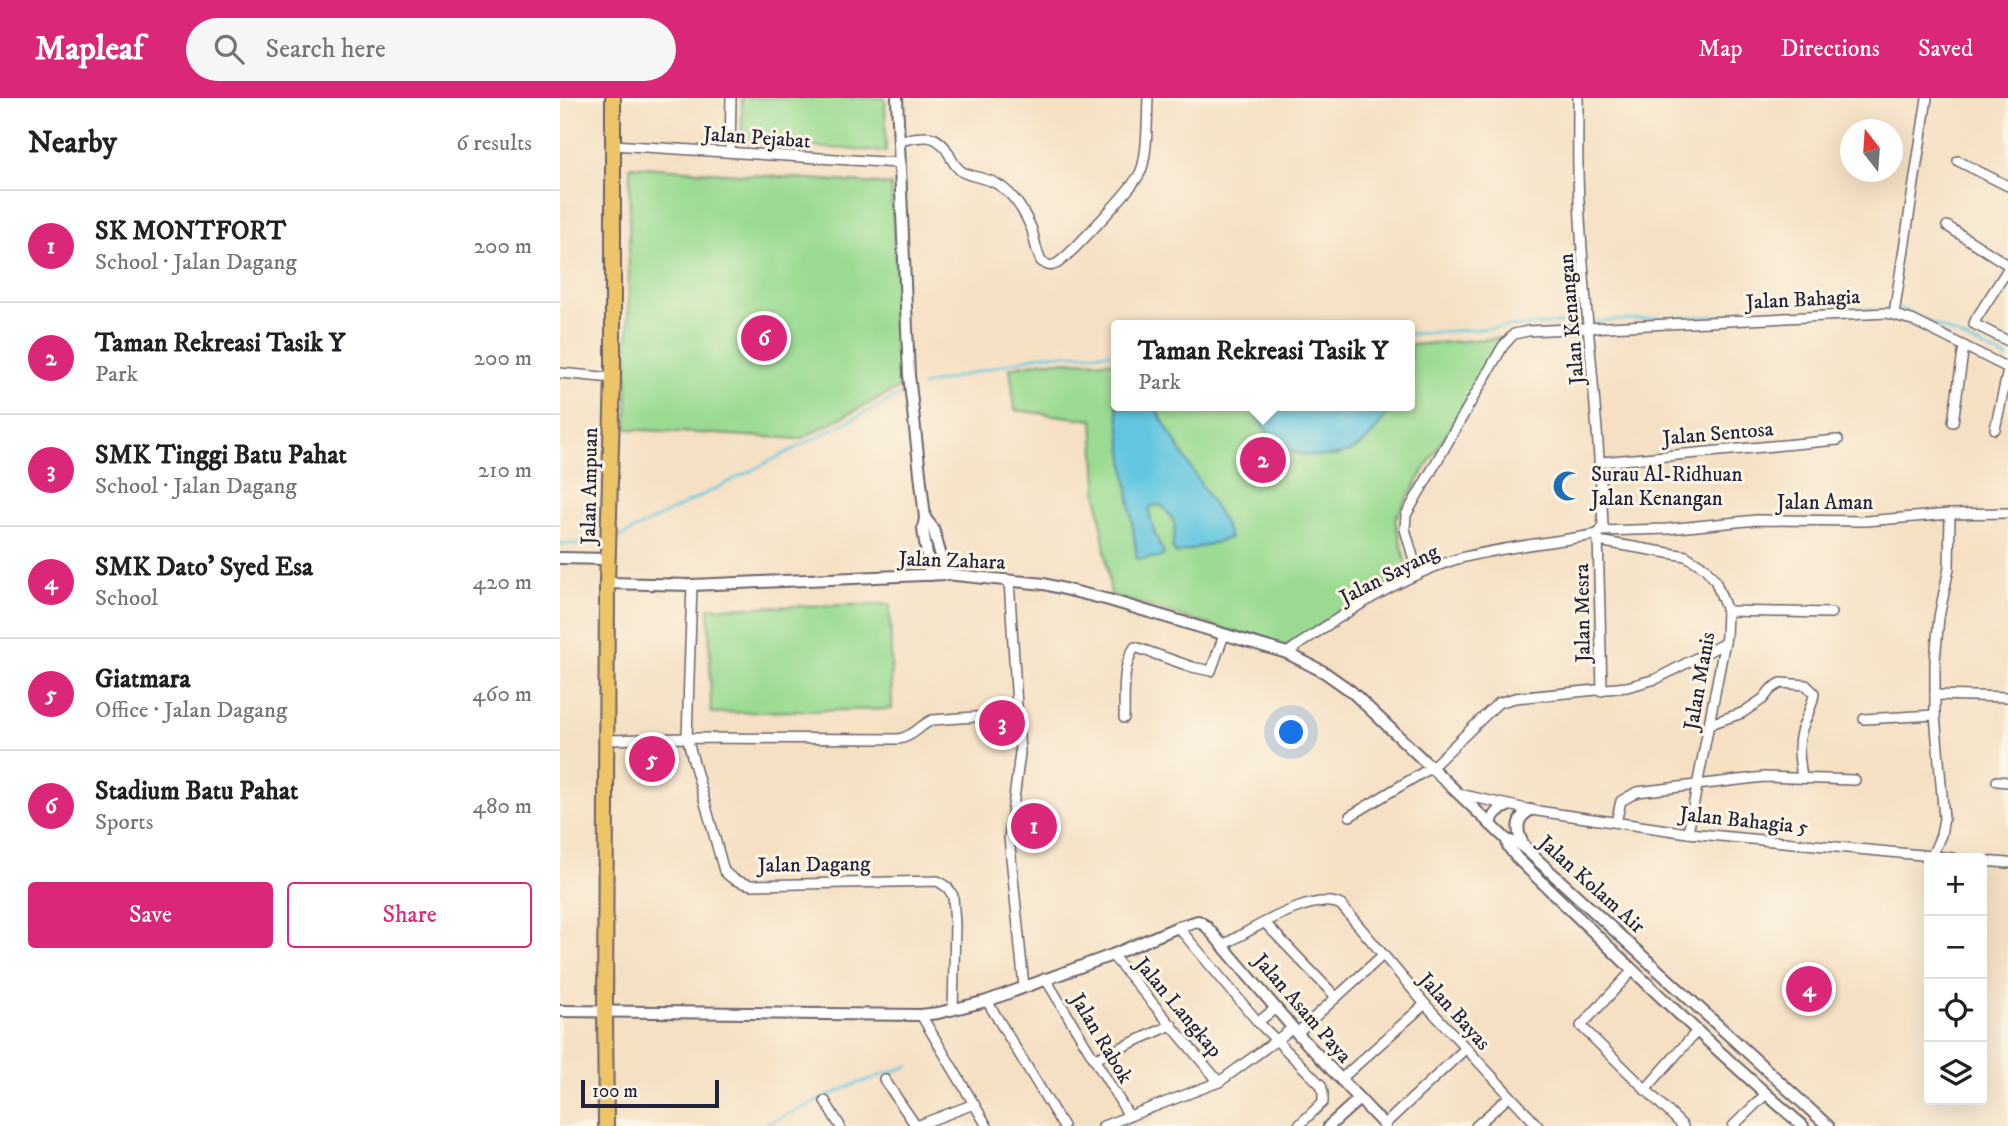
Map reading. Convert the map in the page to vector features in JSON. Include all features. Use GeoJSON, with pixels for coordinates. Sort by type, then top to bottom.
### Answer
{"type":"FeatureCollection","features":[{"type":"Feature","properties":{"kind":"main road","name":"Jalan Ampuan"},"geometry":{"type":"LineString","coordinates":[[607,1126],[606,740],[613,378],[613,98]]}},
{"type":"Feature","properties":{"kind":"street"},"geometry":{"type":"LineString","coordinates":[[730,152],[731,98]]}},
{"type":"Feature","properties":{"kind":"street"},"geometry":{"type":"LineString","coordinates":[[897,98],[909,375],[930,575]]}},
{"type":"Feature","properties":{"kind":"street"},"geometry":{"type":"LineString","coordinates":[[898,141],[925,136],[938,139],[955,166],[965,173],[998,184],[1022,211],[1041,261],[1048,266],[1055,265],[1132,186],[1140,174],[1144,160],[1148,98]]}},
{"type":"Feature","properties":{"kind":"street","name":"Jalan Kenangan"},"geometry":{"type":"LineString","coordinates":[[1578,98],[1579,202],[1601,462],[1603,527],[1599,535]]}},
{"type":"Feature","properties":{"kind":"street"},"geometry":{"type":"LineString","coordinates":[[1894,308],[1927,98]]}},
{"type":"Feature","properties":{"kind":"street","name":"Jalan Pejabat"},"geometry":{"type":"LineString","coordinates":[[613,145],[899,163]]}},
{"type":"Feature","properties":{"kind":"street"},"geometry":{"type":"LineString","coordinates":[[1958,161],[2008,186]]}},
{"type":"Feature","properties":{"kind":"street"},"geometry":{"type":"LineString","coordinates":[[1947,226],[2008,267],[1974,324],[2008,341]]}},
{"type":"Feature","properties":{"kind":"street","name":"Jalan Bahagia"},"geometry":{"type":"LineString","coordinates":[[1418,574],[1405,529],[1406,515],[1505,342],[1514,334],[1588,322],[1839,314],[1894,308],[2008,369]]}},
{"type":"Feature","properties":{"kind":"street"},"geometry":{"type":"LineString","coordinates":[[1953,422],[1964,346]]}},
{"type":"Feature","properties":{"kind":"street"},"geometry":{"type":"LineString","coordinates":[[1995,429],[2008,369]]}},
{"type":"Feature","properties":{"kind":"street"},"geometry":{"type":"LineString","coordinates":[[560,373],[613,378]]}},
{"type":"Feature","properties":{"kind":"street","name":"Jalan Sentosa"},"geometry":{"type":"LineString","coordinates":[[1601,462],[1838,440]]}},
{"type":"Feature","properties":{"kind":"street","name":"Jalan Aman"},"geometry":{"type":"LineString","coordinates":[[1599,535],[1757,520],[1866,521],[1950,514],[2008,513]]}},
{"type":"Feature","properties":{"kind":"street"},"geometry":{"type":"LineString","coordinates":[[1933,853],[1941,835],[1944,818],[1935,715],[1935,660],[1939,617],[1949,568],[1950,514]]}},
{"type":"Feature","properties":{"kind":"street"},"geometry":{"type":"LineString","coordinates":[[925,518],[933,528],[946,574]]}},
{"type":"Feature","properties":{"kind":"street","name":"Jalan Sayang"},"geometry":{"type":"LineString","coordinates":[[1287,653],[1377,595],[1418,574],[1458,559],[1508,547],[1599,535]]}},
{"type":"Feature","properties":{"kind":"street","name":"Jalan Manis"},"geometry":{"type":"LineString","coordinates":[[1599,535],[1686,556],[1705,568],[1715,579],[1727,611],[1725,643],[1688,833]]}},
{"type":"Feature","properties":{"kind":"street","name":"Jalan Mesra"},"geometry":{"type":"LineString","coordinates":[[1599,535],[1602,691]]}},
{"type":"Feature","properties":{"kind":"street"},"geometry":{"type":"LineString","coordinates":[[560,558],[608,559]]}},
{"type":"Feature","properties":{"kind":"street","name":"Jalan Zahara"},"geometry":{"type":"LineString","coordinates":[[607,583],[692,585],[946,574],[1044,584],[1109,600],[1287,653],[1324,673],[1351,691],[1507,840]]}},
{"type":"Feature","properties":{"kind":"street"},"geometry":{"type":"LineString","coordinates":[[1009,580],[1020,752],[1009,837],[1024,987]]}},
{"type":"Feature","properties":{"kind":"street","name":"Jalan Dagang"},"geometry":{"type":"LineString","coordinates":[[692,585],[687,738],[721,865],[730,877],[751,884],[938,881],[948,888],[953,896],[953,1010]]}},
{"type":"Feature","properties":{"kind":"street"},"geometry":{"type":"LineString","coordinates":[[1727,611],[1831,613]]}},
{"type":"Feature","properties":{"kind":"street"},"geometry":{"type":"LineString","coordinates":[[1124,718],[1125,677],[1129,656],[1135,647],[1211,671],[1224,635]]}},
{"type":"Feature","properties":{"kind":"street","name":"Jalan Mesra"},"geometry":{"type":"LineString","coordinates":[[1350,816],[1432,767],[1498,703],[1515,698],[1627,687],[1656,679],[1725,643]]}},
{"type":"Feature","properties":{"kind":"street"},"geometry":{"type":"LineString","coordinates":[[1710,723],[1742,713],[1781,683],[1806,685],[1814,693],[1814,700],[1801,731],[1799,745],[1802,778]]}},
{"type":"Feature","properties":{"kind":"street"},"geometry":{"type":"LineString","coordinates":[[1935,695],[2008,697]]}},
{"type":"Feature","properties":{"kind":"street"},"geometry":{"type":"LineString","coordinates":[[606,740],[899,739],[909,737],[923,724],[932,720],[1017,714]]}},
{"type":"Feature","properties":{"kind":"street"},"geometry":{"type":"LineString","coordinates":[[1864,719],[1935,715]]}},
{"type":"Feature","properties":{"kind":"street"},"geometry":{"type":"LineString","coordinates":[[1616,822],[1620,801],[1637,792],[1765,777],[1854,780]]}},
{"type":"Feature","properties":{"kind":"street"},"geometry":{"type":"LineString","coordinates":[[1997,781],[2008,782]]}},
{"type":"Feature","properties":{"kind":"street","name":"Jalan Bahagia 5"},"geometry":{"type":"LineString","coordinates":[[1459,794],[1531,810],[1688,833],[1924,855]]}},
{"type":"Feature","properties":{"kind":"street"},"geometry":{"type":"LineString","coordinates":[[1491,825],[1496,811],[1508,806]]}},
{"type":"Feature","properties":{"kind":"street"},"geometry":{"type":"LineString","coordinates":[[1531,810],[1519,821],[1518,830],[1520,839],[1531,854]]}},
{"type":"Feature","properties":{"kind":"street","name":"Jalan Kolam Air"},"geometry":{"type":"LineString","coordinates":[[1803,1126],[1698,1031],[1517,858],[1507,840],[1519,844],[1531,854],[1828,1126]]}},
{"type":"Feature","properties":{"kind":"street"},"geometry":{"type":"LineString","coordinates":[[1987,861],[2008,863]]}},
{"type":"Feature","properties":{"kind":"street","name":"Jalan Bayas"},"geometry":{"type":"LineString","coordinates":[[1265,923],[1287,912],[1324,902],[1334,901],[1341,905],[1465,1049],[1538,1126]]}},
{"type":"Feature","properties":{"kind":"street","name":"Jalan Asam Paya"},"geometry":{"type":"LineString","coordinates":[[1178,927],[1202,922],[1276,1009],[1384,1125]]}},
{"type":"Feature","properties":{"kind":"street"},"geometry":{"type":"LineString","coordinates":[[1223,945],[1265,923],[1336,997]]}},
{"type":"Feature","properties":{"kind":"street"},"geometry":{"type":"LineString","coordinates":[[560,1011],[921,1015],[987,1001],[1178,927],[1258,1022],[1321,1085],[1323,1102],[1298,1126]]}},
{"type":"Feature","properties":{"kind":"street","name":"Jalan Langkap"},"geometry":{"type":"LineString","coordinates":[[1112,954],[1220,1082]]}},
{"type":"Feature","properties":{"kind":"street"},"geometry":{"type":"LineString","coordinates":[[1102,1126],[1220,1082],[1276,1040],[1295,1030],[1383,955]]}},
{"type":"Feature","properties":{"kind":"street"},"geometry":{"type":"LineString","coordinates":[[1633,970],[1581,1026],[1683,1126]]}},
{"type":"Feature","properties":{"kind":"street","name":"Jalan Rabok"},"geometry":{"type":"LineString","coordinates":[[1045,978],[1129,1116]]}},
{"type":"Feature","properties":{"kind":"street"},"geometry":{"type":"LineString","coordinates":[[987,1001],[1063,1126]]}},
{"type":"Feature","properties":{"kind":"street"},"geometry":{"type":"LineString","coordinates":[[1340,1079],[1425,1004]]}},
{"type":"Feature","properties":{"kind":"street"},"geometry":{"type":"LineString","coordinates":[[1258,1022],[1276,1009]]}},
{"type":"Feature","properties":{"kind":"street"},"geometry":{"type":"LineString","coordinates":[[921,1015],[987,1126]]}},
{"type":"Feature","properties":{"kind":"street"},"geometry":{"type":"LineString","coordinates":[[1094,1059],[1172,1025]]}},
{"type":"Feature","properties":{"kind":"street"},"geometry":{"type":"LineString","coordinates":[[1645,1090],[1698,1031]]}},
{"type":"Feature","properties":{"kind":"street"},"geometry":{"type":"LineString","coordinates":[[1384,1125],[1465,1049]]}},
{"type":"Feature","properties":{"kind":"street"},"geometry":{"type":"LineString","coordinates":[[884,1079],[916,1126],[974,1104]]}},
{"type":"Feature","properties":{"kind":"street"},"geometry":{"type":"LineString","coordinates":[[1733,1126],[1766,1094]]}},
{"type":"Feature","properties":{"kind":"street"},"geometry":{"type":"LineString","coordinates":[[1476,1126],[1510,1096]]}},
{"type":"Feature","properties":{"kind":"street"},"geometry":{"type":"LineString","coordinates":[[1329,1126],[1359,1099]]}},
{"type":"Feature","properties":{"kind":"street"},"geometry":{"type":"LineString","coordinates":[[825,1101],[840,1126]]}},
{"type":"Feature","properties":{"kind":"green space"},"geometry":{"type":"Polygon","coordinates":[[[742,98],[885,98],[886,152],[742,142],[742,98]]]}},
{"type":"Feature","properties":{"kind":"green space"},"geometry":{"type":"Polygon","coordinates":[[[630,166],[891,185],[903,386],[800,439],[627,429],[630,166]]]}},
{"type":"Feature","properties":{"kind":"green space"},"geometry":{"type":"Polygon","coordinates":[[[1504,338],[1395,519],[1408,572],[1284,647],[1111,595],[1098,500],[1093,420],[1015,410],[1010,368],[1044,361],[1111,362],[1111,411],[1415,411],[1415,345],[1504,338]]]}},
{"type":"Feature","properties":{"kind":"green space"},"geometry":{"type":"Polygon","coordinates":[[[890,604],[892,709],[711,713],[709,608],[890,604]]]}},
{"type":"Feature","properties":{"kind":"water"},"geometry":{"type":"Polygon","coordinates":[[[1118,411],[1157,411],[1223,521],[1230,538],[1176,554],[1172,547],[1175,529],[1173,520],[1161,505],[1152,506],[1149,509],[1151,521],[1164,553],[1162,557],[1137,559],[1118,411]]]}},
{"type":"Feature","properties":{"kind":"water"},"geometry":{"type":"Polygon","coordinates":[[[1253,411],[1388,411],[1364,443],[1356,449],[1334,456],[1289,451],[1277,443],[1253,411]]]}},
{"type":"Feature","properties":{"kind":"waterway"},"geometry":{"type":"LineString","coordinates":[[1886,309],[1899,308],[2008,359]]}},
{"type":"Feature","properties":{"kind":"waterway"},"geometry":{"type":"LineString","coordinates":[[1415,334],[1576,322],[1873,309]]}},
{"type":"Feature","properties":{"kind":"waterway"},"geometry":{"type":"LineString","coordinates":[[922,386],[1041,355],[1111,353]]}},
{"type":"Feature","properties":{"kind":"waterway"},"geometry":{"type":"LineString","coordinates":[[616,539],[906,392]]}},
{"type":"Feature","properties":{"kind":"waterway"},"geometry":{"type":"LineString","coordinates":[[560,544],[595,544]]}},
{"type":"Feature","properties":{"kind":"waterway"},"geometry":{"type":"LineString","coordinates":[[762,1126],[855,1084],[909,1066]]}},
{"type":"Feature","properties":{"kind":"place","name":"Stadium Batu Pahat"},"geometry":{"type":"Point","coordinates":[764,338]}},
{"type":"Feature","properties":{"kind":"place","name":"Taman Rekreasi Tasik Y"},"geometry":{"type":"Point","coordinates":[1263,460]}},
{"type":"Feature","properties":{"kind":"place","name":"Surau Al-Ridhuan Jalan Kenangan"},"geometry":{"type":"Point","coordinates":[1568,486]}},
{"type":"Feature","properties":{"kind":"place","name":"SMK Tinggi Batu Pahat"},"geometry":{"type":"Point","coordinates":[1002,723]}},
{"type":"Feature","properties":{"kind":"place","name":"Giatmara"},"geometry":{"type":"Point","coordinates":[652,759]}},
{"type":"Feature","properties":{"kind":"place","name":"SK MONTFORT"},"geometry":{"type":"Point","coordinates":[1034,826]}},
{"type":"Feature","properties":{"kind":"place","name":"SMK Dato' Syed Esa"},"geometry":{"type":"Point","coordinates":[1809,989]}}]}
